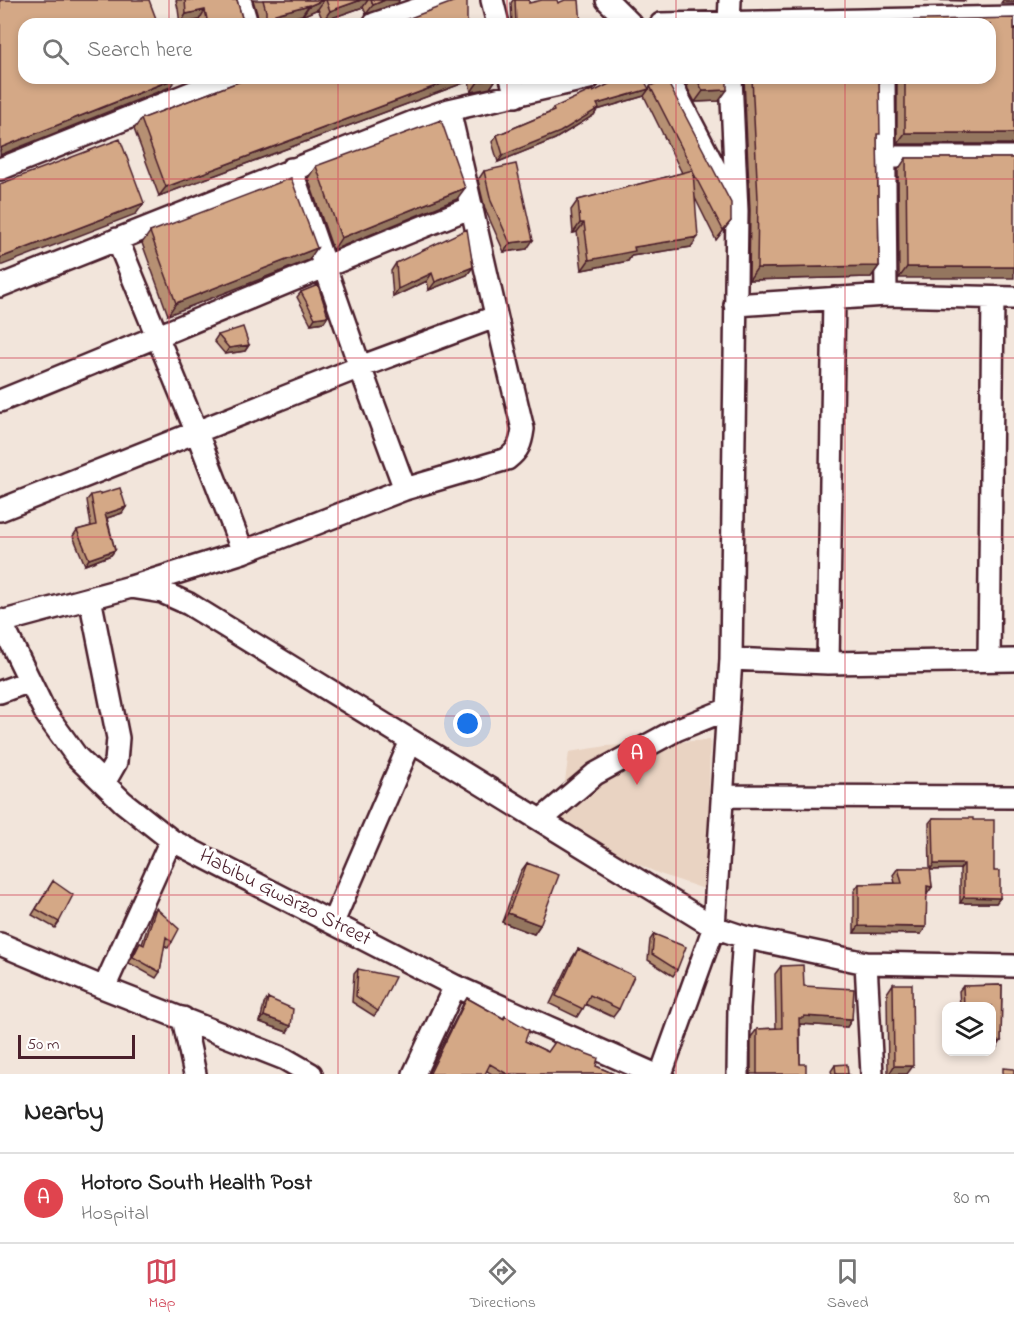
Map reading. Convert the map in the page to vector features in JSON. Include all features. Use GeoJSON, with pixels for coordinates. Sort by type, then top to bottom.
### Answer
{"type":"FeatureCollection","features":[{"type":"Feature","properties":{"kind":"street"},"geometry":{"type":"LineString","coordinates":[[240,0],[245,18]]}},
{"type":"Feature","properties":{"kind":"street"},"geometry":{"type":"LineString","coordinates":[[392,18],[445,0]]}},
{"type":"Feature","properties":{"kind":"street"},"geometry":{"type":"LineString","coordinates":[[492,0],[496,18]]}},
{"type":"Feature","properties":{"kind":"street"},"geometry":{"type":"LineString","coordinates":[[608,0],[625,18]]}},
{"type":"Feature","properties":{"kind":"street"},"geometry":{"type":"LineString","coordinates":[[729,18],[730,0]]}},
{"type":"Feature","properties":{"kind":"street"},"geometry":{"type":"LineString","coordinates":[[913,18],[986,9],[1014,17]]}},
{"type":"Feature","properties":{"kind":"street"},"geometry":{"type":"LineString","coordinates":[[0,169],[213,84]]}},
{"type":"Feature","properties":{"kind":"street"},"geometry":{"type":"LineString","coordinates":[[0,286],[413,122],[514,87],[539,84]]}},
{"type":"Feature","properties":{"kind":"street"},"geometry":{"type":"LineString","coordinates":[[671,84],[736,211]]}},
{"type":"Feature","properties":{"kind":"street"},"geometry":{"type":"LineString","coordinates":[[661,1074],[714,927],[731,659],[736,211],[731,84]]}},
{"type":"Feature","properties":{"kind":"street"},"geometry":{"type":"LineString","coordinates":[[884,84],[886,295]]}},
{"type":"Feature","properties":{"kind":"street"},"geometry":{"type":"LineString","coordinates":[[0,621],[131,587],[243,552],[405,489],[507,459],[521,443],[523,429],[495,317],[449,110]]}},
{"type":"Feature","properties":{"kind":"street"},"geometry":{"type":"LineString","coordinates":[[884,157],[1014,158]]}},
{"type":"Feature","properties":{"kind":"street"},"geometry":{"type":"LineString","coordinates":[[291,169],[405,489]]}},
{"type":"Feature","properties":{"kind":"street"},"geometry":{"type":"LineString","coordinates":[[0,401],[158,337],[325,265],[472,207]]}},
{"type":"Feature","properties":{"kind":"street"},"geometry":{"type":"LineString","coordinates":[[117,239],[243,552]]}},
{"type":"Feature","properties":{"kind":"street"},"geometry":{"type":"LineString","coordinates":[[735,305],[886,295],[1004,298],[989,660]]}},
{"type":"Feature","properties":{"kind":"street"},"geometry":{"type":"LineString","coordinates":[[828,663],[834,298]]}},
{"type":"Feature","properties":{"kind":"street"},"geometry":{"type":"LineString","coordinates":[[0,510],[360,367],[495,317]]}},
{"type":"Feature","properties":{"kind":"street"},"geometry":{"type":"LineString","coordinates":[[131,587],[162,592],[189,604],[714,927],[744,937],[866,963],[1014,966]]}},
{"type":"Feature","properties":{"kind":"street"},"geometry":{"type":"LineString","coordinates":[[90,598],[118,738],[116,762],[104,783]]}},
{"type":"Feature","properties":{"kind":"street","name":"Habibu Gwarzo Street"},"geometry":{"type":"LineString","coordinates":[[0,621],[46,714],[77,757],[123,802],[171,840],[454,986],[654,1074]]}},
{"type":"Feature","properties":{"kind":"street"},"geometry":{"type":"LineString","coordinates":[[731,659],[828,663],[1014,660]]}},
{"type":"Feature","properties":{"kind":"street"},"geometry":{"type":"LineString","coordinates":[[0,692],[30,681]]}},
{"type":"Feature","properties":{"kind":"street"},"geometry":{"type":"LineString","coordinates":[[541,820],[595,774],[676,730],[728,709]]}},
{"type":"Feature","properties":{"kind":"street"},"geometry":{"type":"LineString","coordinates":[[333,922],[411,741]]}},
{"type":"Feature","properties":{"kind":"street"},"geometry":{"type":"LineString","coordinates":[[722,796],[1014,797]]}},
{"type":"Feature","properties":{"kind":"street"},"geometry":{"type":"LineString","coordinates":[[104,988],[171,840]]}},
{"type":"Feature","properties":{"kind":"street"},"geometry":{"type":"LineString","coordinates":[[738,1074],[739,1008],[744,937]]}},
{"type":"Feature","properties":{"kind":"street"},"geometry":{"type":"LineString","coordinates":[[0,944],[104,988],[285,1059],[311,1074]]}},
{"type":"Feature","properties":{"kind":"street"},"geometry":{"type":"LineString","coordinates":[[866,963],[872,1074]]}},
{"type":"Feature","properties":{"kind":"street"},"geometry":{"type":"LineString","coordinates":[[414,1074],[454,986]]}},
{"type":"Feature","properties":{"kind":"street"},"geometry":{"type":"LineString","coordinates":[[183,1018],[195,1074]]}},
{"type":"Feature","properties":{"kind":"shaded area"},"geometry":{"type":"Polygon","coordinates":[[[710,740],[707,890],[660,874],[626,859],[560,818],[569,752],[607,746],[710,740]]]}},
{"type":"Feature","properties":{"kind":"building"},"geometry":{"type":"Polygon","coordinates":[[[0,0],[149,0],[156,18],[18,18],[18,84],[161,84],[2,147],[0,150],[0,0]]]}},
{"type":"Feature","properties":{"kind":"building"},"geometry":{"type":"Polygon","coordinates":[[[185,0],[237,0],[242,18],[207,18],[205,10],[186,14],[185,0]]]}},
{"type":"Feature","properties":{"kind":"building"},"geometry":{"type":"Polygon","coordinates":[[[263,0],[323,0],[309,6],[275,14],[276,18],[265,18],[263,0]]]}},
{"type":"Feature","properties":{"kind":"building"},"geometry":{"type":"Polygon","coordinates":[[[326,0],[361,0],[330,11],[326,0]]]}},
{"type":"Feature","properties":{"kind":"building"},"geometry":{"type":"Polygon","coordinates":[[[371,0],[385,0],[373,5],[371,0]]]}},
{"type":"Feature","properties":{"kind":"building"},"geometry":{"type":"Polygon","coordinates":[[[458,0],[467,0],[467,18],[410,18],[458,0]]]}},
{"type":"Feature","properties":{"kind":"building"},"geometry":{"type":"Polygon","coordinates":[[[515,0],[529,0],[529,3],[557,0],[558,3],[565,0],[579,0],[580,18],[516,18],[515,0]]]}},
{"type":"Feature","properties":{"kind":"building"},"geometry":{"type":"Polygon","coordinates":[[[996,18],[1014,18],[1014,133],[905,133],[905,84],[996,84],[996,18]]]}},
{"type":"Feature","properties":{"kind":"building"},"geometry":{"type":"Polygon","coordinates":[[[233,84],[441,84],[166,187],[141,119],[233,84]]]}},
{"type":"Feature","properties":{"kind":"building"},"geometry":{"type":"Polygon","coordinates":[[[609,84],[646,84],[649,89],[597,104],[599,108],[560,132],[503,155],[497,135],[554,111],[553,108],[592,90],[593,92],[609,84]]]}},
{"type":"Feature","properties":{"kind":"building"},"geometry":{"type":"Polygon","coordinates":[[[669,84],[731,203],[731,221],[723,230],[693,172],[698,237],[634,247],[635,251],[589,260],[584,223],[580,223],[578,200],[693,170],[650,86],[669,84]]]}},
{"type":"Feature","properties":{"kind":"building"},"geometry":{"type":"Polygon","coordinates":[[[699,84],[727,84],[727,90],[703,91],[699,84]]]}},
{"type":"Feature","properties":{"kind":"building"},"geometry":{"type":"Polygon","coordinates":[[[752,84],[879,84],[880,134],[877,134],[879,266],[757,268],[758,199],[752,84]]]}},
{"type":"Feature","properties":{"kind":"building"},"geometry":{"type":"Polygon","coordinates":[[[441,120],[465,188],[341,238],[316,166],[441,120]]]}},
{"type":"Feature","properties":{"kind":"building"},"geometry":{"type":"Polygon","coordinates":[[[120,139],[144,203],[0,258],[0,184],[120,139]]]}},
{"type":"Feature","properties":{"kind":"building"},"geometry":{"type":"Polygon","coordinates":[[[906,158],[1014,158],[1014,267],[907,267],[906,158]]]}},
{"type":"Feature","properties":{"kind":"building"},"geometry":{"type":"Polygon","coordinates":[[[516,164],[533,240],[510,243],[491,201],[484,171],[516,164]]]}},
{"type":"Feature","properties":{"kind":"building"},"geometry":{"type":"Polygon","coordinates":[[[291,178],[317,248],[176,303],[150,232],[291,178]]]}},
{"type":"Feature","properties":{"kind":"building"},"geometry":{"type":"Polygon","coordinates":[[[467,229],[473,267],[435,282],[432,273],[398,289],[396,263],[467,229]]]}},
{"type":"Feature","properties":{"kind":"building"},"geometry":{"type":"Polygon","coordinates":[[[318,285],[328,316],[315,318],[301,292],[318,285]]]}},
{"type":"Feature","properties":{"kind":"building"},"geometry":{"type":"Polygon","coordinates":[[[243,327],[249,345],[229,348],[218,335],[243,327]]]}},
{"type":"Feature","properties":{"kind":"building"},"geometry":{"type":"Polygon","coordinates":[[[120,488],[126,507],[105,514],[115,550],[89,559],[77,530],[96,525],[91,495],[120,488]]]}},
{"type":"Feature","properties":{"kind":"building"},"geometry":{"type":"Polygon","coordinates":[[[933,818],[994,820],[994,871],[1000,871],[1000,898],[964,897],[964,864],[934,864],[933,818]]]}},
{"type":"Feature","properties":{"kind":"building"},"geometry":{"type":"Polygon","coordinates":[[[527,863],[559,875],[540,925],[508,913],[527,863]]]}},
{"type":"Feature","properties":{"kind":"building"},"geometry":{"type":"Polygon","coordinates":[[[898,868],[930,868],[932,887],[927,886],[926,927],[859,926],[859,884],[902,883],[898,868]]]}},
{"type":"Feature","properties":{"kind":"building"},"geometry":{"type":"Polygon","coordinates":[[[53,881],[73,895],[59,922],[36,909],[53,881]]]}},
{"type":"Feature","properties":{"kind":"building"},"geometry":{"type":"Polygon","coordinates":[[[156,908],[179,929],[172,942],[166,937],[160,972],[133,957],[140,943],[144,945],[156,908]]]}},
{"type":"Feature","properties":{"kind":"building"},"geometry":{"type":"Polygon","coordinates":[[[654,934],[686,947],[677,970],[652,954],[654,934]]]}},
{"type":"Feature","properties":{"kind":"building"},"geometry":{"type":"Polygon","coordinates":[[[578,949],[634,976],[619,1009],[590,995],[583,1009],[556,996],[578,949]]]}},
{"type":"Feature","properties":{"kind":"building"},"geometry":{"type":"Polygon","coordinates":[[[803,965],[804,986],[854,989],[852,1019],[804,1016],[804,1018],[799,1018],[800,1064],[806,1064],[806,1074],[757,1074],[757,1029],[782,1028],[781,966],[803,965]]]}},
{"type":"Feature","properties":{"kind":"building"},"geometry":{"type":"Polygon","coordinates":[[[358,969],[395,977],[378,1011],[356,996],[358,969]]]}},
{"type":"Feature","properties":{"kind":"building"},"geometry":{"type":"Polygon","coordinates":[[[893,984],[912,984],[913,1066],[894,1066],[893,984]]]}},
{"type":"Feature","properties":{"kind":"building"},"geometry":{"type":"Polygon","coordinates":[[[1002,985],[1001,1041],[996,1042],[996,1002],[964,1002],[963,986],[1002,985]]]}},
{"type":"Feature","properties":{"kind":"building"},"geometry":{"type":"Polygon","coordinates":[[[268,998],[293,1009],[291,1026],[264,1016],[268,998]]]}},
{"type":"Feature","properties":{"kind":"building"},"geometry":{"type":"Polygon","coordinates":[[[467,998],[529,1030],[525,1041],[548,1052],[555,1042],[598,1058],[596,1066],[614,1074],[507,1074],[490,1064],[485,1074],[429,1074],[467,998]]]}},
{"type":"Feature","properties":{"kind":"building"},"geometry":{"type":"Polygon","coordinates":[[[847,1064],[848,1074],[836,1074],[835,1065],[847,1064]]]}},
{"type":"Feature","properties":{"kind":"building"},"geometry":{"type":"Polygon","coordinates":[[[1003,1068],[1014,1069],[1014,1074],[1003,1074],[1003,1068]]]}},
{"type":"Feature","properties":{"kind":"place","name":"Hotoro South Health Post"},"geometry":{"type":"Point","coordinates":[637,785]}}]}
